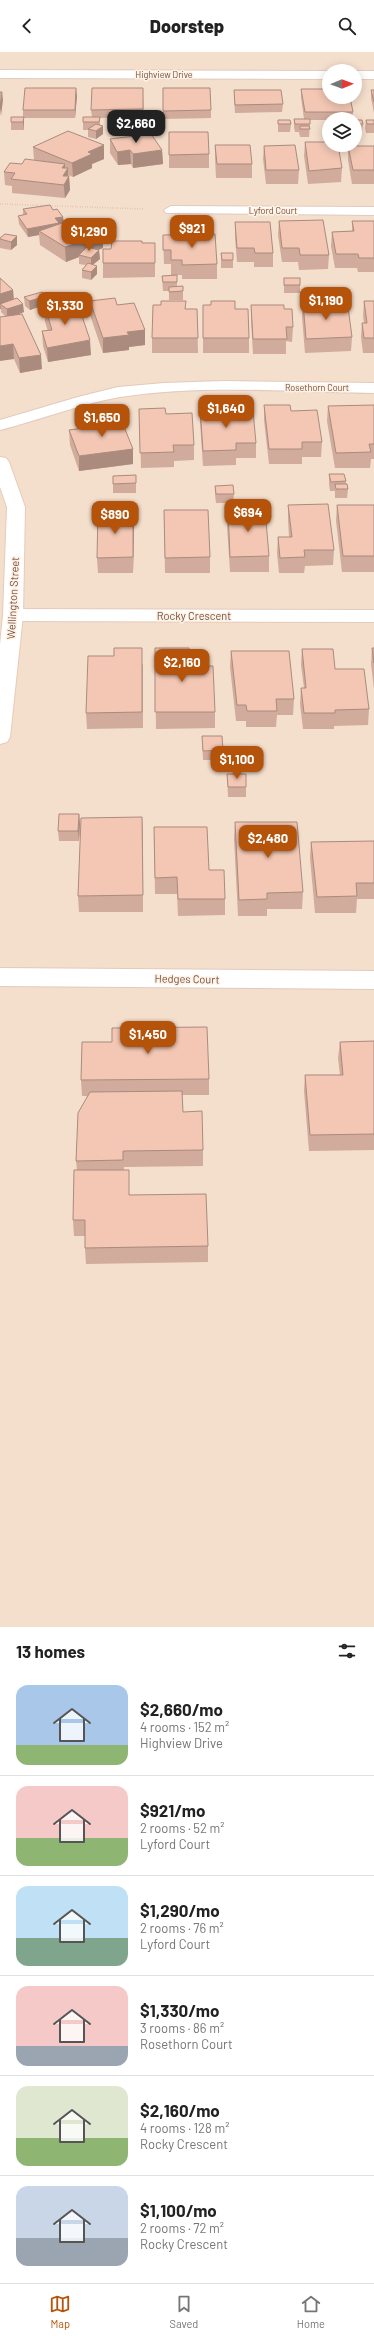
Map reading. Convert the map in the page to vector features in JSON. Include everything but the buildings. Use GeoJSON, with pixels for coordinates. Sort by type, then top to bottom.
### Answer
{"type":"FeatureCollection","features":[{"type":"Feature","properties":{"kind":"street","name":"Highview Drive"},"geometry":{"type":"LineString","coordinates":[[0,74],[322,75]]}},
{"type":"Feature","properties":{"kind":"street"},"geometry":{"type":"LineString","coordinates":[[362,75],[374,75]]}},
{"type":"Feature","properties":{"kind":"street","name":"Lyford Court"},"geometry":{"type":"LineString","coordinates":[[171,210],[374,211]]}},
{"type":"Feature","properties":{"kind":"street","name":"Rosethorn Court"},"geometry":{"type":"LineString","coordinates":[[0,425],[101,397],[134,390],[187,388],[374,388]]}},
{"type":"Feature","properties":{"kind":"street","name":"Wellington Street"},"geometry":{"type":"LineString","coordinates":[[0,462],[16,506],[13,615],[0,737]]}},
{"type":"Feature","properties":{"kind":"street","name":"Rocky Crescent"},"geometry":{"type":"LineString","coordinates":[[13,615],[374,616]]}},
{"type":"Feature","properties":{"kind":"street","name":"Hedges Court"},"geometry":{"type":"LineString","coordinates":[[0,977],[374,980]]}},
{"type":"Feature","properties":{"kind":"path"},"geometry":{"type":"LineString","coordinates":[[0,204],[171,210]]}},
{"type":"Feature","properties":{"kind":"shaded area"},"geometry":{"type":"Polygon","coordinates":[[[0,52],[374,52],[374,1627],[0,1627],[0,52]]]}}]}
